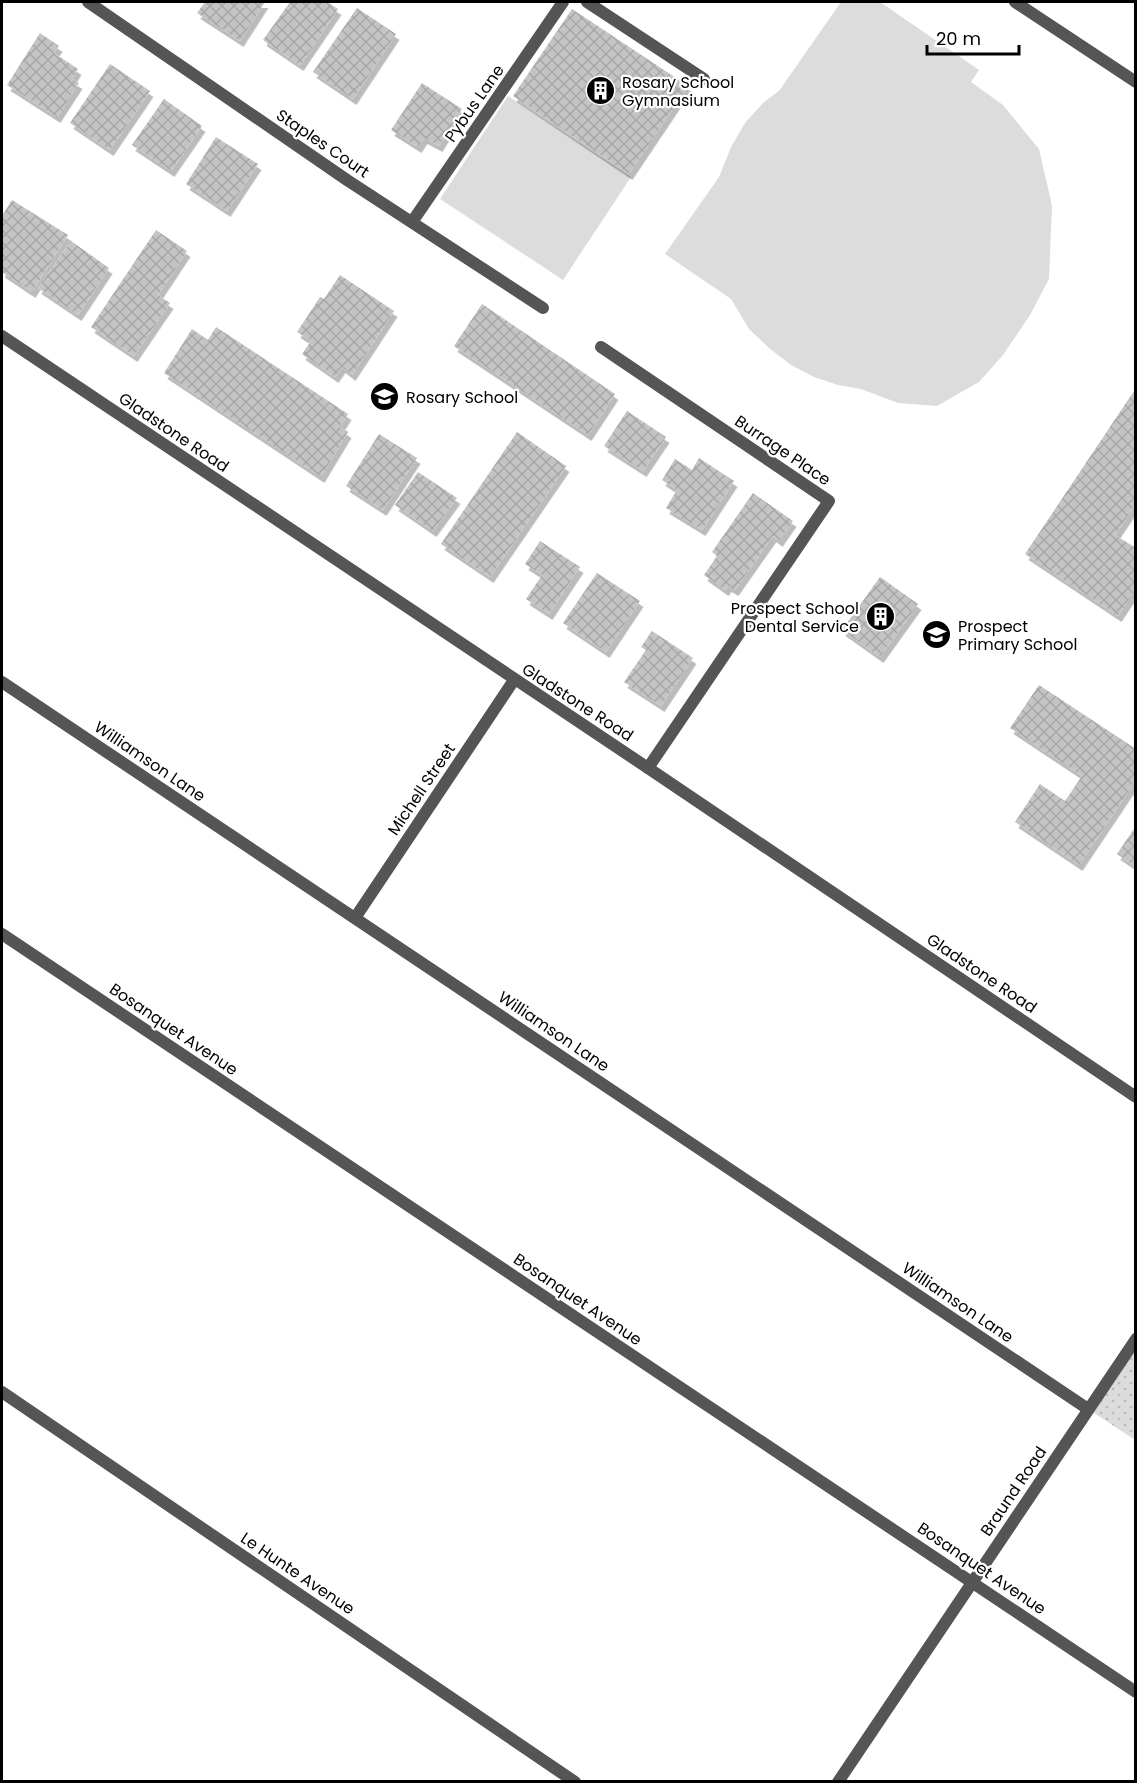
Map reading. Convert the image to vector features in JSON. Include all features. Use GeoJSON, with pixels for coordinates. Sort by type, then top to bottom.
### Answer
{"type":"FeatureCollection","features":[{"type":"Feature","properties":{"kind":"street","name":"Staples Court"},"geometry":{"type":"LineString","coordinates":[[88,2],[543,308]]}},
{"type":"Feature","properties":{"kind":"street","name":"Pybus Lane"},"geometry":{"type":"LineString","coordinates":[[412,222],[563,2]]}},
{"type":"Feature","properties":{"kind":"street"},"geometry":{"type":"LineString","coordinates":[[587,2],[704,79]]}},
{"type":"Feature","properties":{"kind":"street"},"geometry":{"type":"LineString","coordinates":[[1015,2],[1136,82]]}},
{"type":"Feature","properties":{"kind":"street","name":"Gladstone Road"},"geometry":{"type":"LineString","coordinates":[[2,336],[1136,1097]]}},
{"type":"Feature","properties":{"kind":"street","name":"Burrage Place"},"geometry":{"type":"LineString","coordinates":[[601,347],[829,501],[648,768]]}},
{"type":"Feature","properties":{"kind":"street","name":"Michell Street"},"geometry":{"type":"LineString","coordinates":[[355,918],[514,680]]}},
{"type":"Feature","properties":{"kind":"street","name":"Williamson Lane"},"geometry":{"type":"LineString","coordinates":[[2,682],[1088,1409]]}},
{"type":"Feature","properties":{"kind":"street","name":"Bosanquet Avenue"},"geometry":{"type":"LineString","coordinates":[[2,934],[1136,1692]]}},
{"type":"Feature","properties":{"kind":"street","name":"Braund Road"},"geometry":{"type":"LineString","coordinates":[[838,1782],[1136,1339]]}},
{"type":"Feature","properties":{"kind":"street","name":"Le Hunte Avenue"},"geometry":{"type":"LineString","coordinates":[[2,1392],[575,1782]]}},
{"type":"Feature","properties":{"kind":"shaded area"},"geometry":{"type":"Polygon","coordinates":[[[841,2],[880,2],[979,70],[971,82],[1003,105],[1039,149],[1052,206],[1049,279],[1030,315],[1003,355],[979,382],[937,406],[898,403],[861,389],[838,385],[814,377],[791,365],[749,329],[731,299],[665,254],[719,177],[731,147],[745,123],[764,102],[779,91],[841,2]]]}},
{"type":"Feature","properties":{"kind":"shaded area"},"geometry":{"type":"Polygon","coordinates":[[[508,96],[631,177],[563,280],[440,199],[508,96]]]}},
{"type":"Feature","properties":{"kind":"shaded area"},"geometry":{"type":"Polygon","coordinates":[[[1135,1339],[1135,1440],[1088,1409],[1135,1339]]]}},
{"type":"Feature","properties":{"kind":"building"},"geometry":{"type":"Polygon","coordinates":[[[205,2],[265,2],[240,41],[197,13],[205,2]]]}},
{"type":"Feature","properties":{"kind":"building"},"geometry":{"type":"Polygon","coordinates":[[[290,2],[327,2],[338,9],[300,65],[263,40],[290,2]]]}},
{"type":"Feature","properties":{"kind":"building"},"geometry":{"type":"Polygon","coordinates":[[[357,8],[396,34],[353,99],[313,72],[357,8]]]}},
{"type":"Feature","properties":{"kind":"building","name":"Rosary School Gymnasium"},"geometry":{"type":"Polygon","coordinates":[[[572,9],[688,86],[629,174],[513,96],[572,9]]]}},
{"type":"Feature","properties":{"kind":"building"},"geometry":{"type":"Polygon","coordinates":[[[40,33],[59,46],[54,53],[78,69],[72,79],[79,83],[57,117],[7,85],[40,33]]]}},
{"type":"Feature","properties":{"kind":"building"},"geometry":{"type":"Polygon","coordinates":[[[110,64],[150,91],[110,150],[70,123],[110,64]]]}},
{"type":"Feature","properties":{"kind":"building"},"geometry":{"type":"Polygon","coordinates":[[[422,83],[462,109],[439,146],[424,138],[418,147],[391,130],[422,83]]]}},
{"type":"Feature","properties":{"kind":"building"},"geometry":{"type":"Polygon","coordinates":[[[164,99],[202,126],[171,171],[132,145],[164,99]]]}},
{"type":"Feature","properties":{"kind":"building"},"geometry":{"type":"Polygon","coordinates":[[[216,137],[258,164],[227,211],[186,184],[216,137]]]}},
{"type":"Feature","properties":{"kind":"building"},"geometry":{"type":"Polygon","coordinates":[[[12,200],[68,235],[32,292],[2,272],[2,216],[12,200]]]}},
{"type":"Feature","properties":{"kind":"building"},"geometry":{"type":"Polygon","coordinates":[[[156,230],[187,251],[158,295],[170,303],[134,356],[91,327],[156,230]]]}},
{"type":"Feature","properties":{"kind":"building"},"geometry":{"type":"Polygon","coordinates":[[[71,241],[109,268],[78,315],[38,288],[71,241]]]}},
{"type":"Feature","properties":{"kind":"building"},"geometry":{"type":"Polygon","coordinates":[[[340,275],[394,311],[352,375],[342,367],[335,377],[302,354],[311,341],[297,332],[320,297],[324,299],[340,275]]]}},
{"type":"Feature","properties":{"kind":"building"},"geometry":{"type":"Polygon","coordinates":[[[482,304],[615,394],[588,435],[454,346],[482,304]]]}},
{"type":"Feature","properties":{"kind":"building"},"geometry":{"type":"Polygon","coordinates":[[[216,327],[348,414],[340,427],[348,432],[321,477],[164,373],[192,329],[208,340],[216,327]]]}},
{"type":"Feature","properties":{"kind":"building"},"geometry":{"type":"Polygon","coordinates":[[[1136,388],[1136,504],[1115,535],[1136,548],[1136,589],[1118,616],[1025,554],[1136,388]]]}},
{"type":"Feature","properties":{"kind":"building"},"geometry":{"type":"Polygon","coordinates":[[[627,411],[666,437],[643,471],[604,446],[627,411]]]}},
{"type":"Feature","properties":{"kind":"building"},"geometry":{"type":"Polygon","coordinates":[[[517,432],[566,466],[490,577],[441,544],[517,432]]]}},
{"type":"Feature","properties":{"kind":"building"},"geometry":{"type":"Polygon","coordinates":[[[379,434],[417,458],[383,510],[346,486],[379,434]]]}},
{"type":"Feature","properties":{"kind":"building"},"geometry":{"type":"Polygon","coordinates":[[[699,458],[734,481],[702,530],[666,508],[677,490],[662,480],[675,459],[692,470],[699,458]]]}},
{"type":"Feature","properties":{"kind":"building"},"geometry":{"type":"Polygon","coordinates":[[[418,472],[457,498],[433,531],[395,505],[418,472]]]}},
{"type":"Feature","properties":{"kind":"building"},"geometry":{"type":"Polygon","coordinates":[[[753,493],[793,521],[779,541],[773,536],[735,590],[728,586],[725,590],[704,575],[717,556],[712,552],[753,493]]]}},
{"type":"Feature","properties":{"kind":"building"},"geometry":{"type":"Polygon","coordinates":[[[540,541],[580,567],[549,614],[526,599],[542,575],[525,564],[540,541]]]}},
{"type":"Feature","properties":{"kind":"building"},"geometry":{"type":"Polygon","coordinates":[[[597,573],[640,601],[606,652],[563,623],[597,573]]]}},
{"type":"Feature","properties":{"kind":"building","name":"Prospect School Dental Service"},"geometry":{"type":"Polygon","coordinates":[[[880,577],[918,604],[880,657],[842,630],[880,577]]]}},
{"type":"Feature","properties":{"kind":"building"},"geometry":{"type":"Polygon","coordinates":[[[652,631],[693,658],[661,706],[624,682],[646,650],[641,647],[652,631]]]}},
{"type":"Feature","properties":{"kind":"building"},"geometry":{"type":"Polygon","coordinates":[[[1039,685],[1136,749],[1136,780],[1079,865],[1015,822],[1040,784],[1065,801],[1082,776],[1010,728],[1039,685]]]}},
{"type":"Feature","properties":{"kind":"building"},"geometry":{"type":"Polygon","coordinates":[[[1136,826],[1136,867],[1117,854],[1136,826]]]}},
{"type":"Feature","properties":{"kind":"place","name":"Rosary School Gymnasium"},"geometry":{"type":"Point","coordinates":[601,91]}},
{"type":"Feature","properties":{"kind":"place","name":"Rosary School"},"geometry":{"type":"Point","coordinates":[385,397]}},
{"type":"Feature","properties":{"kind":"place","name":"Prospect School Dental Service"},"geometry":{"type":"Point","coordinates":[880,617]}},
{"type":"Feature","properties":{"kind":"place","name":"Prospect Primary School"},"geometry":{"type":"Point","coordinates":[937,635]}}]}
